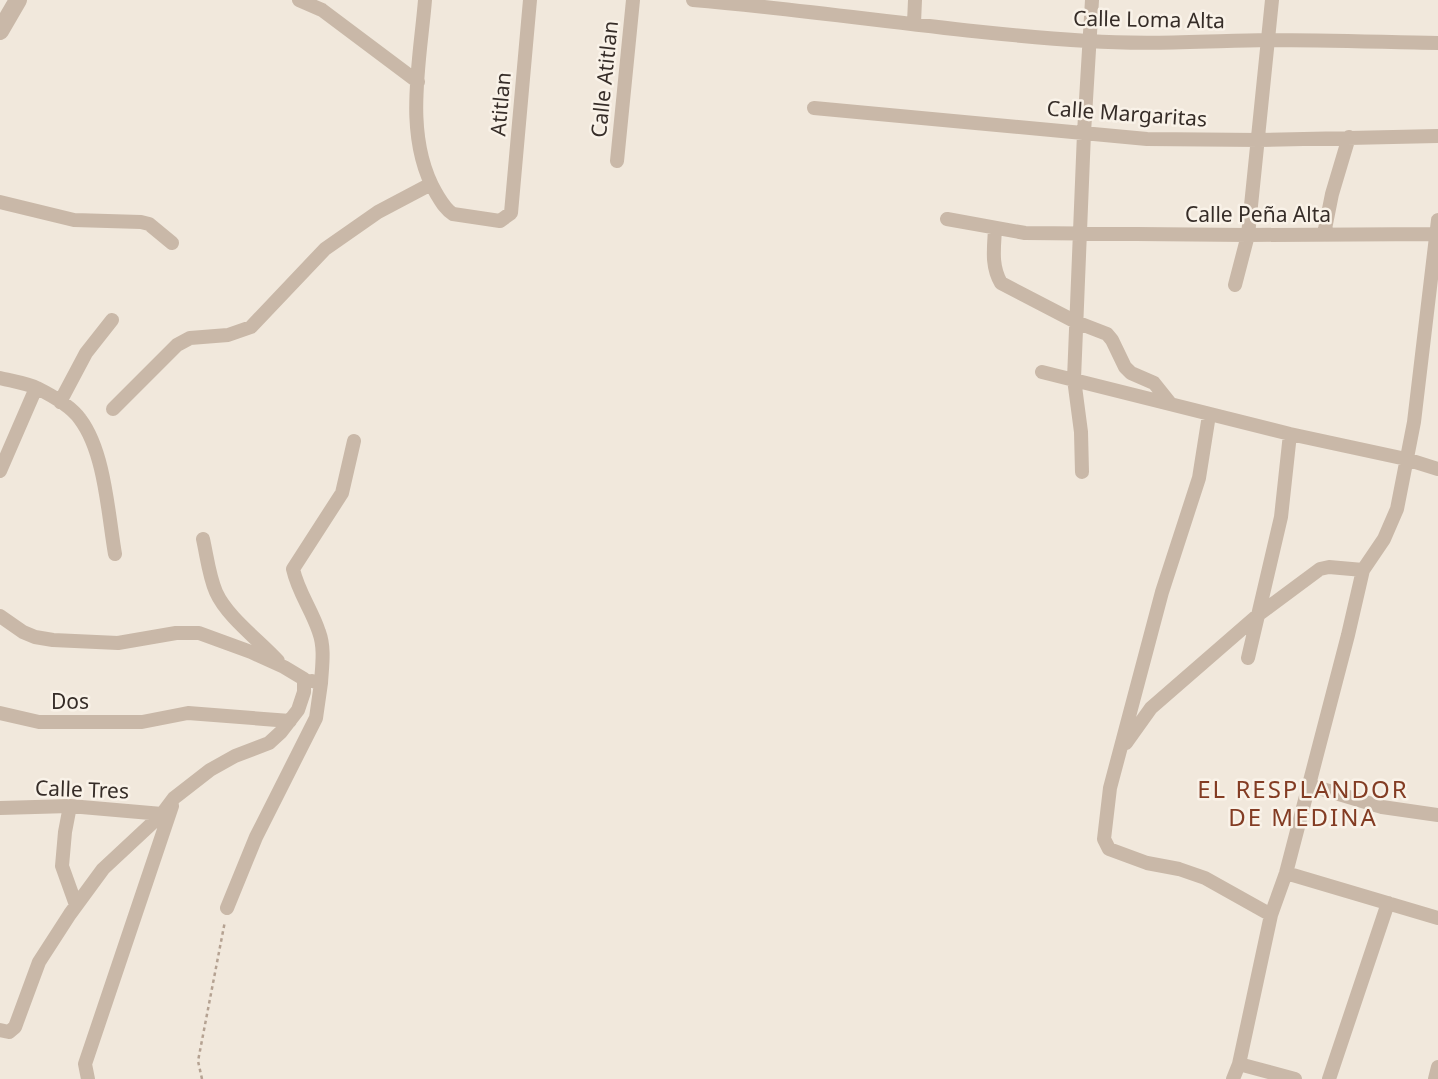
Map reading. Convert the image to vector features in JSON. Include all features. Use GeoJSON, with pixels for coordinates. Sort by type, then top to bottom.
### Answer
{"type":"FeatureCollection","features":[{"type":"Feature","properties":{"kind":"street"},"geometry":{"type":"LineString","coordinates":[[0,31],[18,0]]}},
{"type":"Feature","properties":{"kind":"street"},"geometry":{"type":"LineString","coordinates":[[299,0],[322,5],[418,82]]}},
{"type":"Feature","properties":{"kind":"street"},"geometry":{"type":"LineString","coordinates":[[113,410],[177,345],[190,338],[228,335],[251,327],[325,249],[378,212],[432,184],[418,141],[416,125],[425,0]]}},
{"type":"Feature","properties":{"kind":"street","name":"Atitlan"},"geometry":{"type":"LineString","coordinates":[[432,184],[447,210],[453,214],[500,221],[511,213],[530,0]]}},
{"type":"Feature","properties":{"kind":"street","name":"Calle Atitlan"},"geometry":{"type":"LineString","coordinates":[[617,161],[633,0]]}},
{"type":"Feature","properties":{"kind":"street","name":"Calle Loma Alta"},"geometry":{"type":"LineString","coordinates":[[693,0],[791,8],[1090,41],[1151,44],[1269,40],[1438,43]]}},
{"type":"Feature","properties":{"kind":"street"},"geometry":{"type":"LineString","coordinates":[[914,23],[915,0]]}},
{"type":"Feature","properties":{"kind":"street"},"geometry":{"type":"LineString","coordinates":[[1082,472],[1081,432],[1074,379],[1092,0]]}},
{"type":"Feature","properties":{"kind":"street"},"geometry":{"type":"LineString","coordinates":[[1236,285],[1248,236],[1272,0]]}},
{"type":"Feature","properties":{"kind":"street","name":"Calle Margaritas"},"geometry":{"type":"LineString","coordinates":[[814,108],[1147,139],[1259,140],[1438,136]]}},
{"type":"Feature","properties":{"kind":"street"},"geometry":{"type":"LineString","coordinates":[[1324,234],[1332,194],[1349,137]]}},
{"type":"Feature","properties":{"kind":"street"},"geometry":{"type":"LineString","coordinates":[[0,202],[74,220],[141,222],[149,224],[172,243]]}},
{"type":"Feature","properties":{"kind":"street","name":"Calle Peña Alta"},"geometry":{"type":"LineString","coordinates":[[947,219],[1025,233],[1079,234],[1248,236],[1437,227]]}},
{"type":"Feature","properties":{"kind":"street"},"geometry":{"type":"LineString","coordinates":[[1233,1079],[1239,1064],[1271,915],[1286,873],[1363,570],[1384,538],[1397,509],[1435,280],[1437,227]]}},
{"type":"Feature","properties":{"kind":"street"},"geometry":{"type":"LineString","coordinates":[[995,229],[993,262],[1001,283],[1076,322],[1107,334],[1125,367],[1131,373],[1154,383],[1170,403]]}},
{"type":"Feature","properties":{"kind":"street"},"geometry":{"type":"LineString","coordinates":[[60,402],[86,354],[112,320]]}},
{"type":"Feature","properties":{"kind":"street"},"geometry":{"type":"LineString","coordinates":[[1042,372],[1290,435],[1406,459],[1438,469]]}},
{"type":"Feature","properties":{"kind":"street"},"geometry":{"type":"LineString","coordinates":[[0,378],[36,388],[60,402],[78,416],[88,431],[98,460],[115,554]]}},
{"type":"Feature","properties":{"kind":"street"},"geometry":{"type":"LineString","coordinates":[[0,471],[36,388]]}},
{"type":"Feature","properties":{"kind":"street"},"geometry":{"type":"LineString","coordinates":[[1209,415],[1199,478],[1162,592],[1110,788],[1104,839],[1109,849],[1147,863],[1205,877],[1271,915]]}},
{"type":"Feature","properties":{"kind":"street"},"geometry":{"type":"LineString","coordinates":[[1248,657],[1281,517],[1290,435]]}},
{"type":"Feature","properties":{"kind":"street"},"geometry":{"type":"LineString","coordinates":[[227,908],[256,837],[316,718],[323,651],[320,634],[296,584],[293,569],[342,494],[354,441]]}},
{"type":"Feature","properties":{"kind":"street"},"geometry":{"type":"LineString","coordinates":[[203,539],[210,575],[216,593],[226,609],[284,667]]}},
{"type":"Feature","properties":{"kind":"street"},"geometry":{"type":"LineString","coordinates":[[1121,750],[1151,708],[1258,615],[1320,569],[1329,567],[1363,570]]}},
{"type":"Feature","properties":{"kind":"street"},"geometry":{"type":"LineString","coordinates":[[0,617],[35,637],[53,639],[118,643],[176,633],[199,633],[251,652],[284,667],[304,680],[321,683]]}},
{"type":"Feature","properties":{"kind":"street"},"geometry":{"type":"LineString","coordinates":[[0,1030],[9,1032],[15,1027],[39,962],[103,869],[162,814],[174,798],[218,765],[269,743],[281,732],[298,710],[304,692],[304,680]]}},
{"type":"Feature","properties":{"kind":"street","name":"Dos"},"geometry":{"type":"LineString","coordinates":[[0,713],[39,722],[142,722],[188,713],[290,721]]}},
{"type":"Feature","properties":{"kind":"street"},"geometry":{"type":"LineString","coordinates":[[1309,785],[1382,807],[1438,815]]}},
{"type":"Feature","properties":{"kind":"street"},"geometry":{"type":"LineString","coordinates":[[88,1079],[85,1064],[174,798]]}},
{"type":"Feature","properties":{"kind":"street"},"geometry":{"type":"LineString","coordinates":[[70,806],[62,866],[76,905]]}},
{"type":"Feature","properties":{"kind":"street","name":"Calle Tres"},"geometry":{"type":"LineString","coordinates":[[0,808],[70,806],[162,814]]}},
{"type":"Feature","properties":{"kind":"street"},"geometry":{"type":"LineString","coordinates":[[1286,873],[1438,918]]}},
{"type":"Feature","properties":{"kind":"street"},"geometry":{"type":"LineString","coordinates":[[1329,1079],[1388,904]]}},
{"type":"Feature","properties":{"kind":"street"},"geometry":{"type":"LineString","coordinates":[[1239,1064],[1295,1079]]}},
{"type":"Feature","properties":{"kind":"street"},"geometry":{"type":"LineString","coordinates":[[1435,1079],[1438,1066]]}},
{"type":"Feature","properties":{"kind":"path"},"geometry":{"type":"LineString","coordinates":[[202,1079],[198,1061],[227,908]]}},
{"type":"Feature","properties":{"kind":"district","name":"EL RESPLANDOR DE MEDINA"},"geometry":{"type":"Point","coordinates":[1303,802]}}]}
